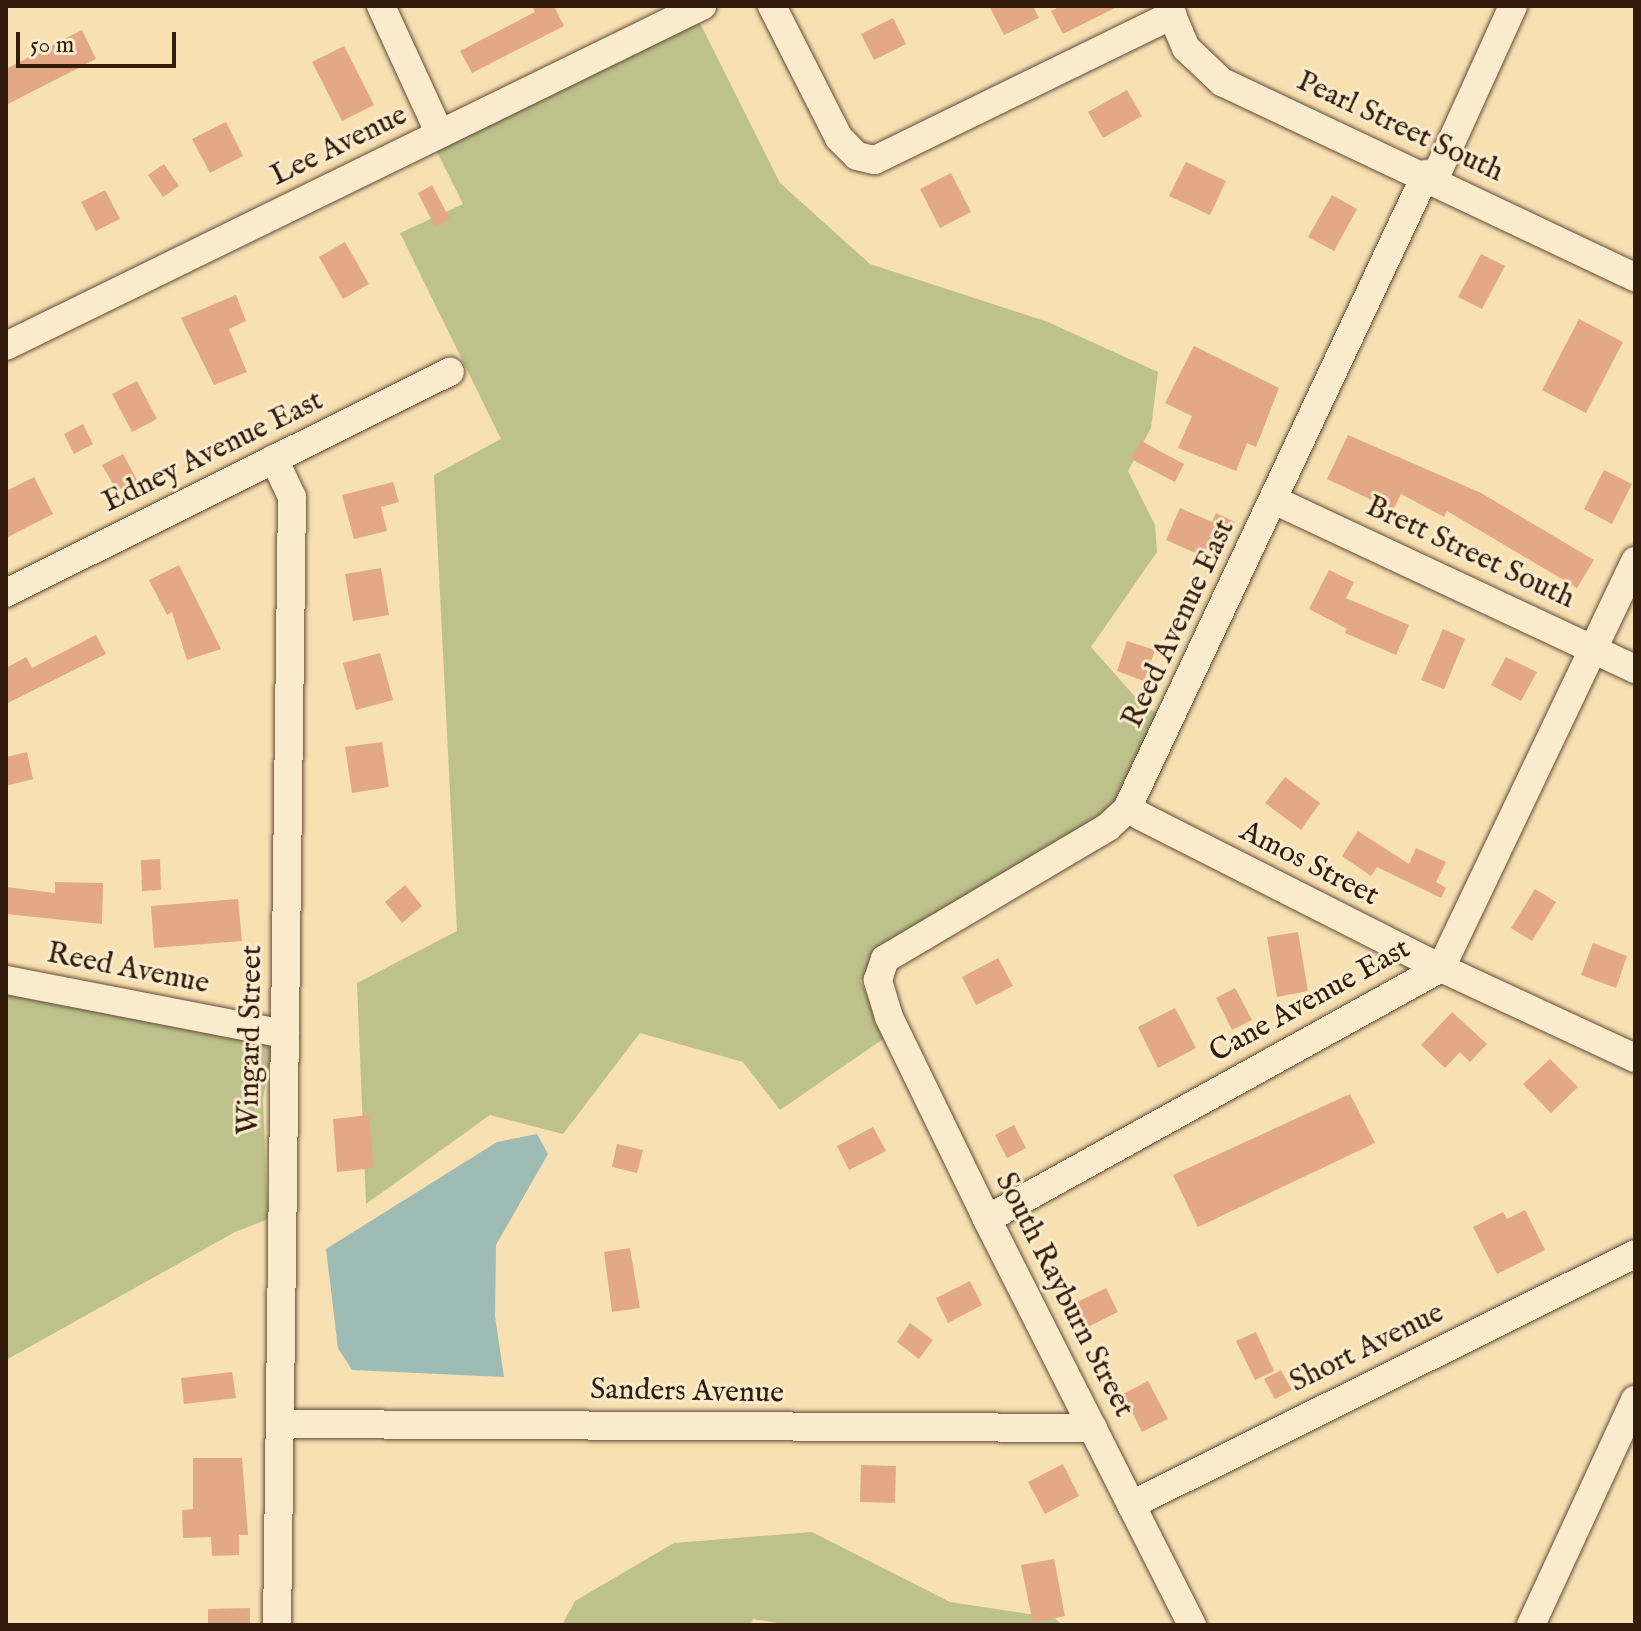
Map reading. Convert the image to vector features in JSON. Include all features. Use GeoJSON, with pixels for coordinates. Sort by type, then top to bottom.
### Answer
{"type":"FeatureCollection","features":[{"type":"Feature","properties":{"kind":"street"},"geometry":{"type":"LineString","coordinates":[[381,6],[440,134]]}},
{"type":"Feature","properties":{"kind":"street","name":"Lee Avenue"},"geometry":{"type":"LineString","coordinates":[[6,346],[702,6]]}},
{"type":"Feature","properties":{"kind":"street"},"geometry":{"type":"LineString","coordinates":[[772,6],[839,138],[853,154],[882,158],[1172,9]]}},
{"type":"Feature","properties":{"kind":"street","name":"Reed Avenue East"},"geometry":{"type":"LineString","coordinates":[[880,993],[878,980],[885,959],[1108,827],[1127,809],[1513,6]]}},
{"type":"Feature","properties":{"kind":"street","name":"Pearl Street South"},"geometry":{"type":"LineString","coordinates":[[1172,9],[1186,48],[1222,82],[1430,176],[1635,277]]}},
{"type":"Feature","properties":{"kind":"street","name":"Edney Avenue East"},"geometry":{"type":"LineString","coordinates":[[6,593],[450,372]]}},
{"type":"Feature","properties":{"kind":"street","name":"Wingard Street"},"geometry":{"type":"LineString","coordinates":[[274,459],[292,497],[277,1625]]}},
{"type":"Feature","properties":{"kind":"street","name":"Brett Street South"},"geometry":{"type":"LineString","coordinates":[[1274,500],[1635,669]]}},
{"type":"Feature","properties":{"kind":"street","name":"Cane Avenue East"},"geometry":{"type":"LineString","coordinates":[[987,1219],[1441,968],[1635,561]]}},
{"type":"Feature","properties":{"kind":"street","name":"Amos Street"},"geometry":{"type":"LineString","coordinates":[[1127,809],[1441,968],[1635,1058]]}},
{"type":"Feature","properties":{"kind":"street","name":"Reed Avenue"},"geometry":{"type":"LineString","coordinates":[[6,980],[285,1034]]}},
{"type":"Feature","properties":{"kind":"street","name":"South Rayburn Street"},"geometry":{"type":"LineString","coordinates":[[880,993],[987,1219],[1192,1625]]}},
{"type":"Feature","properties":{"kind":"street","name":"Short Avenue"},"geometry":{"type":"LineString","coordinates":[[1131,1505],[1635,1254]]}},
{"type":"Feature","properties":{"kind":"street"},"geometry":{"type":"LineString","coordinates":[[1531,1625],[1635,1400]]}},
{"type":"Feature","properties":{"kind":"street","name":"Sanders Avenue"},"geometry":{"type":"LineString","coordinates":[[280,1424],[1093,1428]]}},
{"type":"Feature","properties":{"kind":"green space"},"geometry":{"type":"Polygon","coordinates":[[[699,21],[780,183],[870,264],[1048,322],[1158,372],[1151,428],[1128,471],[1155,525],[1157,552],[1091,647],[1145,708],[1161,714],[1117,801],[1101,817],[860,980],[886,1037],[780,1110],[743,1062],[640,1033],[563,1134],[490,1115],[366,1204],[357,983],[457,931],[434,475],[501,439],[400,233],[463,204],[436,150],[699,21]]]}},
{"type":"Feature","properties":{"kind":"green space"},"geometry":{"type":"Polygon","coordinates":[[[6,992],[273,1044],[263,1099],[268,1219],[235,1232],[6,1360],[6,992]]]}},
{"type":"Feature","properties":{"kind":"green space"},"geometry":{"type":"Polygon","coordinates":[[[812,1532],[950,1602],[1055,1618],[1062,1625],[790,1625],[753,1619],[750,1625],[562,1625],[575,1601],[674,1543],[812,1532]]]}},
{"type":"Feature","properties":{"kind":"water"},"geometry":{"type":"Polygon","coordinates":[[[537,1134],[548,1154],[496,1245],[495,1316],[504,1377],[352,1370],[338,1348],[326,1249],[497,1142],[537,1134]]]}},
{"type":"Feature","properties":{"kind":"building"},"geometry":{"type":"Polygon","coordinates":[[[532,6],[554,6],[564,26],[472,73],[460,51],[535,12],[532,6]]]}},
{"type":"Feature","properties":{"kind":"building"},"geometry":{"type":"Polygon","coordinates":[[[989,6],[1033,6],[1039,18],[1004,35],[989,6]]]}},
{"type":"Feature","properties":{"kind":"building"},"geometry":{"type":"Polygon","coordinates":[[[1061,6],[1119,6],[1063,34],[1051,11],[1061,6]]]}},
{"type":"Feature","properties":{"kind":"building"},"geometry":{"type":"Polygon","coordinates":[[[893,18],[906,44],[874,60],[861,34],[893,18]]]}},
{"type":"Feature","properties":{"kind":"building"},"geometry":{"type":"Polygon","coordinates":[[[82,30],[96,59],[6,105],[6,69],[82,30]]]}},
{"type":"Feature","properties":{"kind":"building"},"geometry":{"type":"Polygon","coordinates":[[[344,46],[374,105],[342,121],[312,62],[344,46]]]}},
{"type":"Feature","properties":{"kind":"building"},"geometry":{"type":"Polygon","coordinates":[[[1127,90],[1142,116],[1103,138],[1088,112],[1127,90]]]}},
{"type":"Feature","properties":{"kind":"building"},"geometry":{"type":"Polygon","coordinates":[[[226,122],[243,156],[210,173],[192,139],[226,122]]]}},
{"type":"Feature","properties":{"kind":"building"},"geometry":{"type":"Polygon","coordinates":[[[1186,162],[1226,181],[1210,215],[1169,196],[1186,162]]]}},
{"type":"Feature","properties":{"kind":"building"},"geometry":{"type":"Polygon","coordinates":[[[164,164],[179,186],[163,197],[148,175],[164,164]]]}},
{"type":"Feature","properties":{"kind":"building"},"geometry":{"type":"Polygon","coordinates":[[[951,173],[971,212],[940,228],[920,189],[951,173]]]}},
{"type":"Feature","properties":{"kind":"building"},"geometry":{"type":"Polygon","coordinates":[[[432,185],[450,219],[435,227],[418,193],[432,185]]]}},
{"type":"Feature","properties":{"kind":"building"},"geometry":{"type":"Polygon","coordinates":[[[105,190],[120,219],[96,231],[81,202],[105,190]]]}},
{"type":"Feature","properties":{"kind":"building"},"geometry":{"type":"Polygon","coordinates":[[[1332,195],[1357,209],[1334,251],[1308,237],[1332,195]]]}},
{"type":"Feature","properties":{"kind":"building"},"geometry":{"type":"Polygon","coordinates":[[[345,242],[369,284],[343,299],[319,257],[345,242]]]}},
{"type":"Feature","properties":{"kind":"building"},"geometry":{"type":"Polygon","coordinates":[[[1481,254],[1505,266],[1482,309],[1458,297],[1481,254]]]}},
{"type":"Feature","properties":{"kind":"building"},"geometry":{"type":"Polygon","coordinates":[[[236,295],[246,321],[229,329],[247,372],[214,385],[181,318],[236,295]]]}},
{"type":"Feature","properties":{"kind":"building"},"geometry":{"type":"Polygon","coordinates":[[[1579,319],[1623,342],[1586,413],[1542,390],[1579,319]]]}},
{"type":"Feature","properties":{"kind":"building"},"geometry":{"type":"Polygon","coordinates":[[[1194,346],[1279,388],[1256,447],[1247,443],[1236,471],[1178,448],[1192,416],[1165,403],[1194,346]]]}},
{"type":"Feature","properties":{"kind":"building"},"geometry":{"type":"Polygon","coordinates":[[[137,381],[157,419],[132,432],[112,394],[137,381]]]}},
{"type":"Feature","properties":{"kind":"building"},"geometry":{"type":"Polygon","coordinates":[[[83,424],[93,444],[74,454],[64,434],[83,424]]]}},
{"type":"Feature","properties":{"kind":"building"},"geometry":{"type":"Polygon","coordinates":[[[1348,435],[1481,493],[1594,560],[1577,588],[1447,511],[1444,517],[1401,494],[1393,510],[1327,479],[1348,435]]]}},
{"type":"Feature","properties":{"kind":"building"},"geometry":{"type":"Polygon","coordinates":[[[1141,441],[1184,464],[1175,482],[1131,459],[1141,441]]]}},
{"type":"Feature","properties":{"kind":"building"},"geometry":{"type":"Polygon","coordinates":[[[123,454],[137,480],[117,491],[102,465],[123,454]]]}},
{"type":"Feature","properties":{"kind":"building"},"geometry":{"type":"Polygon","coordinates":[[[1604,470],[1632,484],[1612,524],[1584,509],[1604,470]]]}},
{"type":"Feature","properties":{"kind":"building"},"geometry":{"type":"Polygon","coordinates":[[[34,477],[53,514],[6,538],[6,491],[34,477]]]}},
{"type":"Feature","properties":{"kind":"building"},"geometry":{"type":"Polygon","coordinates":[[[393,482],[399,502],[381,507],[387,531],[354,539],[342,495],[393,482]]]}},
{"type":"Feature","properties":{"kind":"building"},"geometry":{"type":"Polygon","coordinates":[[[1180,508],[1212,522],[1216,513],[1235,522],[1216,562],[1166,540],[1180,508]]]}},
{"type":"Feature","properties":{"kind":"building"},"geometry":{"type":"Polygon","coordinates":[[[179,565],[221,649],[187,660],[172,612],[167,615],[149,580],[179,565]]]}},
{"type":"Feature","properties":{"kind":"building"},"geometry":{"type":"Polygon","coordinates":[[[381,568],[389,615],[353,621],[345,574],[381,568]]]}},
{"type":"Feature","properties":{"kind":"building"},"geometry":{"type":"Polygon","coordinates":[[[1329,570],[1354,582],[1346,598],[1409,625],[1396,655],[1345,633],[1347,629],[1309,609],[1329,570]]]}},
{"type":"Feature","properties":{"kind":"building"},"geometry":{"type":"Polygon","coordinates":[[[1443,629],[1465,639],[1444,689],[1421,680],[1443,629]]]}},
{"type":"Feature","properties":{"kind":"building"},"geometry":{"type":"Polygon","coordinates":[[[96,635],[106,654],[6,704],[6,668],[26,657],[32,668],[96,635]]]}},
{"type":"Feature","properties":{"kind":"building"},"geometry":{"type":"Polygon","coordinates":[[[1127,641],[1155,650],[1144,681],[1117,671],[1127,641]]]}},
{"type":"Feature","properties":{"kind":"building"},"geometry":{"type":"Polygon","coordinates":[[[380,653],[393,700],[356,710],[343,663],[380,653]]]}},
{"type":"Feature","properties":{"kind":"building"},"geometry":{"type":"Polygon","coordinates":[[[1506,657],[1537,672],[1521,701],[1491,685],[1506,657]]]}},
{"type":"Feature","properties":{"kind":"building"},"geometry":{"type":"Polygon","coordinates":[[[382,742],[389,787],[352,793],[345,747],[382,742]]]}},
{"type":"Feature","properties":{"kind":"building"},"geometry":{"type":"Polygon","coordinates":[[[27,752],[33,779],[6,786],[6,757],[27,752]]]}},
{"type":"Feature","properties":{"kind":"building"},"geometry":{"type":"Polygon","coordinates":[[[1285,777],[1320,803],[1301,830],[1265,803],[1285,777]]]}},
{"type":"Feature","properties":{"kind":"building"},"geometry":{"type":"Polygon","coordinates":[[[1358,831],[1409,864],[1416,848],[1446,862],[1436,882],[1446,888],[1441,898],[1377,867],[1371,876],[1342,856],[1358,831]]]}},
{"type":"Feature","properties":{"kind":"building"},"geometry":{"type":"Polygon","coordinates":[[[160,859],[161,890],[142,891],[141,860],[160,859]]]}},
{"type":"Feature","properties":{"kind":"building"},"geometry":{"type":"Polygon","coordinates":[[[55,882],[103,883],[102,924],[6,914],[6,887],[55,893],[55,882]]]}},
{"type":"Feature","properties":{"kind":"building"},"geometry":{"type":"Polygon","coordinates":[[[405,885],[422,906],[402,923],[385,902],[405,885]]]}},
{"type":"Feature","properties":{"kind":"building"},"geometry":{"type":"Polygon","coordinates":[[[1535,889],[1556,902],[1532,941],[1511,928],[1535,889]]]}},
{"type":"Feature","properties":{"kind":"building"},"geometry":{"type":"Polygon","coordinates":[[[238,899],[242,941],[154,948],[151,906],[238,899]]]}},
{"type":"Feature","properties":{"kind":"building"},"geometry":{"type":"Polygon","coordinates":[[[1298,932],[1308,991],[1277,997],[1267,937],[1298,932]]]}},
{"type":"Feature","properties":{"kind":"building"},"geometry":{"type":"Polygon","coordinates":[[[1593,943],[1627,956],[1616,988],[1581,975],[1593,943]]]}},
{"type":"Feature","properties":{"kind":"building"},"geometry":{"type":"Polygon","coordinates":[[[998,958],[1013,986],[976,1005],[962,977],[998,958]]]}},
{"type":"Feature","properties":{"kind":"building"},"geometry":{"type":"Polygon","coordinates":[[[1235,988],[1252,1020],[1232,1030],[1216,998],[1235,988]]]}},
{"type":"Feature","properties":{"kind":"building"},"geometry":{"type":"Polygon","coordinates":[[[1175,1008],[1196,1048],[1158,1068],[1138,1027],[1175,1008]]]}},
{"type":"Feature","properties":{"kind":"building"},"geometry":{"type":"Polygon","coordinates":[[[1452,1012],[1487,1044],[1470,1062],[1460,1052],[1445,1068],[1421,1045],[1452,1012]]]}},
{"type":"Feature","properties":{"kind":"building"},"geometry":{"type":"Polygon","coordinates":[[[1550,1059],[1578,1087],[1551,1113],[1523,1084],[1550,1059]]]}},
{"type":"Feature","properties":{"kind":"building"},"geometry":{"type":"Polygon","coordinates":[[[1350,1094],[1375,1143],[1198,1227],[1173,1175],[1350,1094]]]}},
{"type":"Feature","properties":{"kind":"building"},"geometry":{"type":"Polygon","coordinates":[[[369,1115],[374,1168],[337,1172],[333,1119],[369,1115]]]}},
{"type":"Feature","properties":{"kind":"building"},"geometry":{"type":"Polygon","coordinates":[[[1014,1125],[1026,1148],[1007,1158],[995,1135],[1014,1125]]]}},
{"type":"Feature","properties":{"kind":"building"},"geometry":{"type":"Polygon","coordinates":[[[873,1127],[886,1151],[849,1170],[837,1146],[873,1127]]]}},
{"type":"Feature","properties":{"kind":"building"},"geometry":{"type":"Polygon","coordinates":[[[617,1144],[643,1150],[637,1173],[612,1167],[617,1144]]]}},
{"type":"Feature","properties":{"kind":"building"},"geometry":{"type":"Polygon","coordinates":[[[1525,1210],[1545,1250],[1497,1274],[1473,1227],[1503,1212],[1507,1219],[1525,1210]]]}},
{"type":"Feature","properties":{"kind":"building"},"geometry":{"type":"Polygon","coordinates":[[[630,1248],[640,1308],[612,1312],[604,1252],[630,1248]]]}},
{"type":"Feature","properties":{"kind":"building"},"geometry":{"type":"Polygon","coordinates":[[[970,1281],[982,1305],[948,1323],[936,1298],[970,1281]]]}},
{"type":"Feature","properties":{"kind":"building"},"geometry":{"type":"Polygon","coordinates":[[[1106,1288],[1118,1312],[1086,1328],[1073,1304],[1106,1288]]]}},
{"type":"Feature","properties":{"kind":"building"},"geometry":{"type":"Polygon","coordinates":[[[910,1323],[933,1340],[919,1359],[897,1342],[910,1323]]]}},
{"type":"Feature","properties":{"kind":"building"},"geometry":{"type":"Polygon","coordinates":[[[1256,1332],[1274,1371],[1255,1380],[1236,1341],[1256,1332]]]}},
{"type":"Feature","properties":{"kind":"building"},"geometry":{"type":"Polygon","coordinates":[[[1281,1370],[1292,1390],[1275,1399],[1264,1379],[1281,1370]]]}},
{"type":"Feature","properties":{"kind":"building"},"geometry":{"type":"Polygon","coordinates":[[[232,1372],[236,1398],[184,1404],[181,1378],[232,1372]]]}},
{"type":"Feature","properties":{"kind":"building"},"geometry":{"type":"Polygon","coordinates":[[[1148,1381],[1168,1419],[1142,1432],[1123,1394],[1148,1381]]]}},
{"type":"Feature","properties":{"kind":"building"},"geometry":{"type":"Polygon","coordinates":[[[193,1458],[242,1458],[248,1535],[239,1535],[239,1555],[212,1556],[211,1537],[183,1538],[182,1510],[193,1509],[193,1458]]]}},
{"type":"Feature","properties":{"kind":"building"},"geometry":{"type":"Polygon","coordinates":[[[1063,1464],[1079,1496],[1045,1514],[1028,1482],[1063,1464]]]}},
{"type":"Feature","properties":{"kind":"building"},"geometry":{"type":"Polygon","coordinates":[[[861,1465],[896,1466],[895,1503],[860,1502],[861,1465]]]}},
{"type":"Feature","properties":{"kind":"building"},"geometry":{"type":"Polygon","coordinates":[[[1054,1559],[1065,1616],[1033,1623],[1021,1565],[1054,1559]]]}},
{"type":"Feature","properties":{"kind":"building"},"geometry":{"type":"Polygon","coordinates":[[[250,1608],[250,1625],[208,1625],[208,1609],[250,1608]]]}}]}
